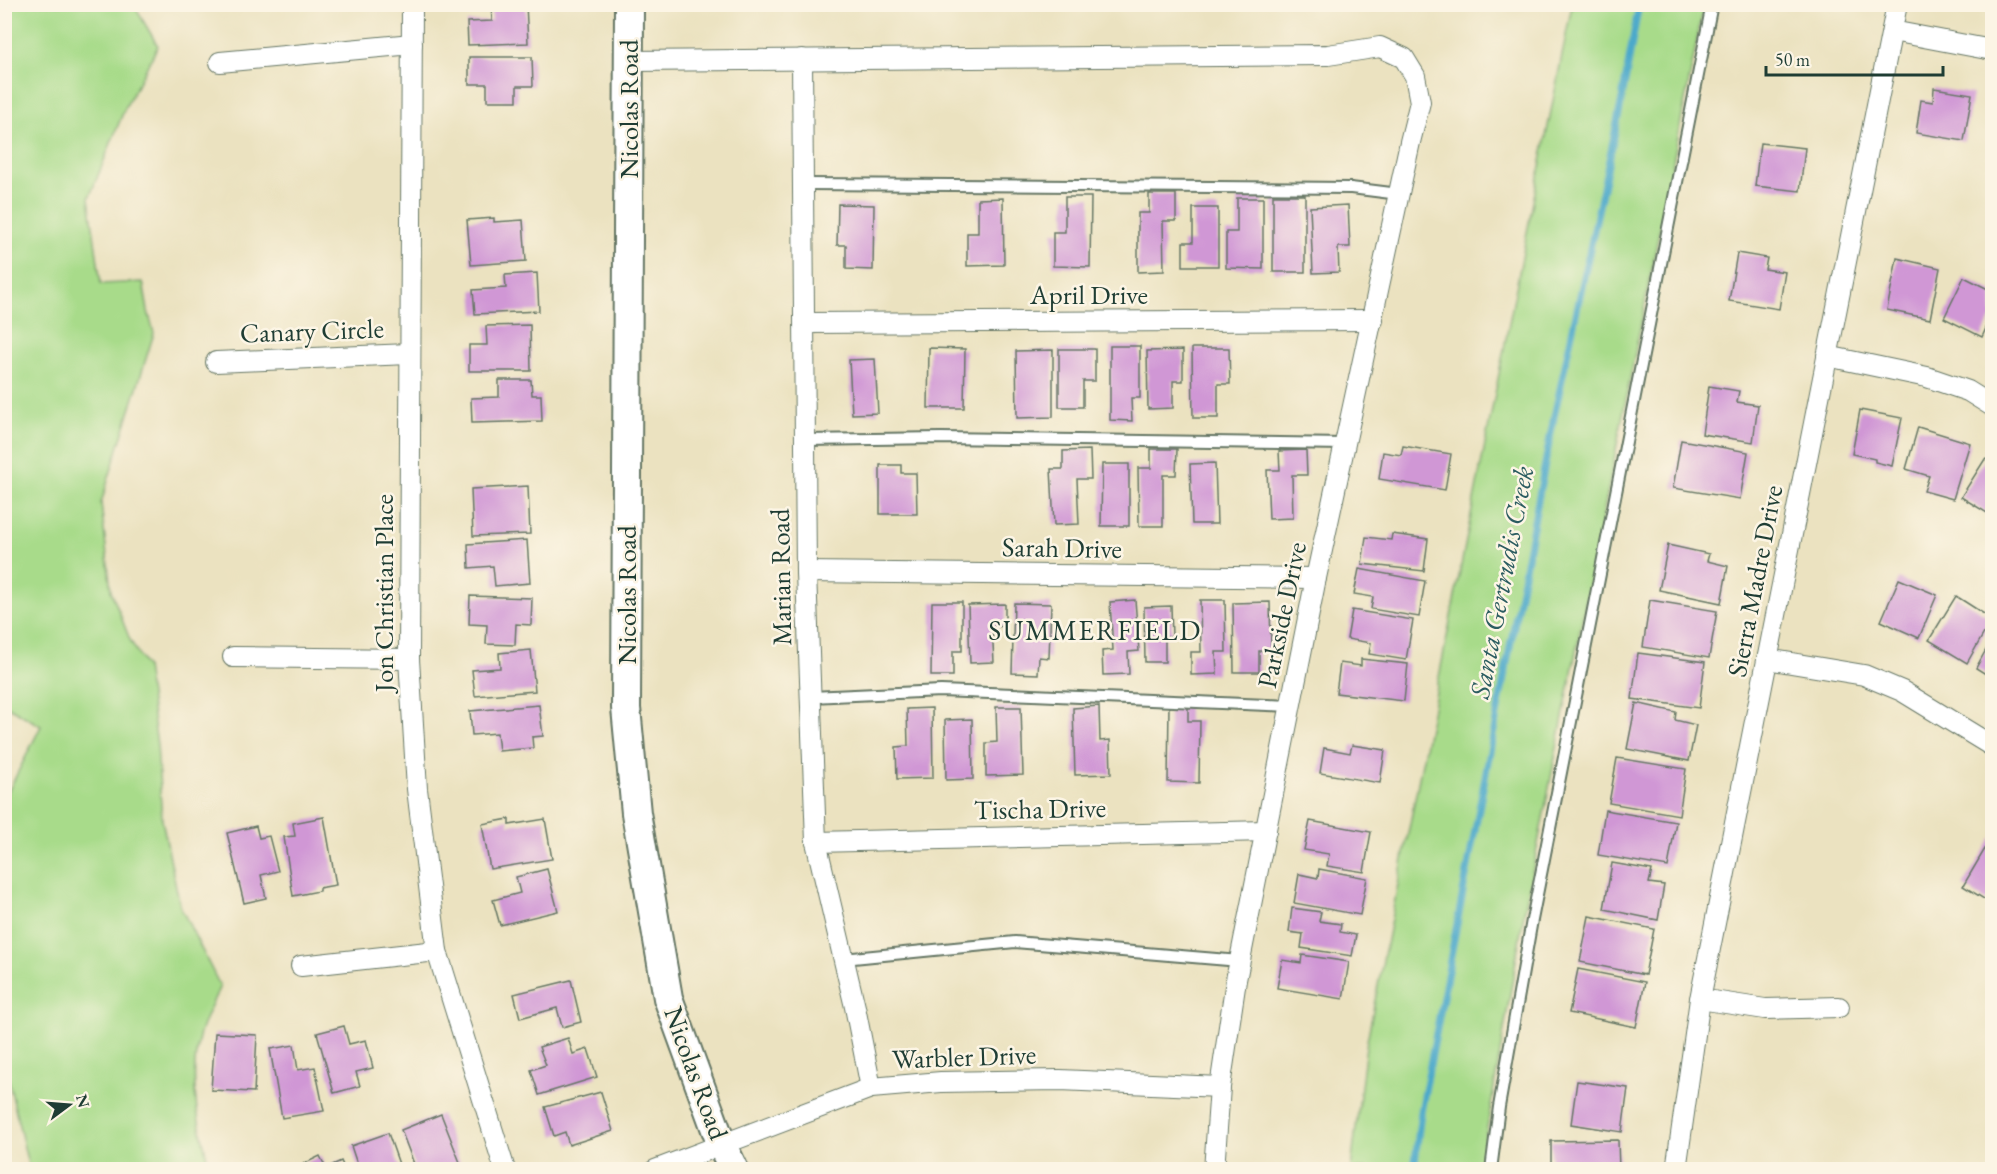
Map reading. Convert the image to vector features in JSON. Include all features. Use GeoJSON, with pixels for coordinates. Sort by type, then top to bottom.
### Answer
{"type":"FeatureCollection","features":[{"type":"Feature","properties":{"kind":"main road","name":"Nicolas Road"},"geometry":{"type":"LineString","coordinates":[[629,4],[626,708],[636,813],[668,998],[721,1143],[734,1170]]}},
{"type":"Feature","properties":{"kind":"street","name":"Jon Christian Place"},"geometry":{"type":"LineString","coordinates":[[412,4],[409,659],[417,789],[437,951],[505,1170]]}},
{"type":"Feature","properties":{"kind":"street","name":"Sierra Madre Drive"},"geometry":{"type":"LineString","coordinates":[[1677,1170],[1700,999],[1897,4]]}},
{"type":"Feature","properties":{"kind":"street"},"geometry":{"type":"LineString","coordinates":[[1892,31],[1992,50]]}},
{"type":"Feature","properties":{"kind":"street"},"geometry":{"type":"LineString","coordinates":[[220,62],[412,44]]}},
{"type":"Feature","properties":{"kind":"street","name":"Parkside Drive"},"geometry":{"type":"LineString","coordinates":[[802,59],[1328,55],[1380,47],[1404,58],[1415,76],[1420,102],[1316,578],[1240,961],[1220,1087],[1214,1170]]}},
{"type":"Feature","properties":{"kind":"street"},"geometry":{"type":"LineString","coordinates":[[630,61],[802,59]]}},
{"type":"Feature","properties":{"kind":"street","name":"Marian Road"},"geometry":{"type":"LineString","coordinates":[[802,59],[806,572],[816,842],[855,1007],[871,1088]]}},
{"type":"Feature","properties":{"kind":"street","name":"April Drive"},"geometry":{"type":"LineString","coordinates":[[805,323],[1372,320]]}},
{"type":"Feature","properties":{"kind":"street","name":"Canary Circle"},"geometry":{"type":"LineString","coordinates":[[216,362],[410,354]]}},
{"type":"Feature","properties":{"kind":"street"},"geometry":{"type":"LineString","coordinates":[[1827,356],[1927,377],[1968,391],[1992,406]]}},
{"type":"Feature","properties":{"kind":"street","name":"Sarah Drive"},"geometry":{"type":"LineString","coordinates":[[806,572],[1316,578]]}},
{"type":"Feature","properties":{"kind":"street"},"geometry":{"type":"LineString","coordinates":[[233,657],[409,659]]}},
{"type":"Feature","properties":{"kind":"street"},"geometry":{"type":"LineString","coordinates":[[1767,659],[1864,675],[1902,692],[1992,746]]}},
{"type":"Feature","properties":{"kind":"street","name":"Tischa Drive"},"geometry":{"type":"LineString","coordinates":[[816,842],[1266,831]]}},
{"type":"Feature","properties":{"kind":"street"},"geometry":{"type":"LineString","coordinates":[[301,966],[437,951]]}},
{"type":"Feature","properties":{"kind":"street"},"geometry":{"type":"LineString","coordinates":[[1700,999],[1765,1009],[1839,1007]]}},
{"type":"Feature","properties":{"kind":"street","name":"Warbler Drive"},"geometry":{"type":"LineString","coordinates":[[655,1170],[721,1143],[871,1088],[941,1082],[1060,1080],[1220,1087]]}},
{"type":"Feature","properties":{"kind":"lane"},"geometry":{"type":"LineString","coordinates":[[1491,1170],[1499,1107],[1532,920],[1712,4]]}},
{"type":"Feature","properties":{"kind":"lane"},"geometry":{"type":"LineString","coordinates":[[804,184],[1351,188],[1399,194]]}},
{"type":"Feature","properties":{"kind":"lane"},"geometry":{"type":"LineString","coordinates":[[806,440],[953,438],[1346,444]]}},
{"type":"Feature","properties":{"kind":"lane"},"geometry":{"type":"LineString","coordinates":[[811,698],[941,690],[1291,706]]}},
{"type":"Feature","properties":{"kind":"lane"},"geometry":{"type":"LineString","coordinates":[[843,959],[1015,942],[1240,961]]}},
{"type":"Feature","properties":{"kind":"green space"},"geometry":{"type":"Polygon","coordinates":[[[5,4],[134,5],[158,46],[125,108],[89,198],[101,284],[143,282],[154,333],[101,503],[111,591],[130,640],[146,667],[157,745],[162,820],[180,906],[220,986],[204,1020],[195,1058],[196,1106],[210,1169],[29,1169],[5,1065],[4,800],[41,726],[5,705],[5,4]]]}},
{"type":"Feature","properties":{"kind":"green space"},"geometry":{"type":"Polygon","coordinates":[[[1572,5],[1704,5],[1523,919],[1480,1169],[1351,1169],[1366,1046],[1572,5]]]}},
{"type":"Feature","properties":{"kind":"building"},"geometry":{"type":"Polygon","coordinates":[[[491,4],[526,4],[528,43],[468,45],[467,22],[492,21],[491,4]]]}},
{"type":"Feature","properties":{"kind":"building"},"geometry":{"type":"Polygon","coordinates":[[[469,57],[532,57],[533,86],[517,86],[517,101],[487,101],[487,84],[469,84],[469,57]]]}},
{"type":"Feature","properties":{"kind":"building"},"geometry":{"type":"Polygon","coordinates":[[[1934,88],[1972,94],[1964,141],[1916,133],[1921,100],[1933,102],[1934,88]]]}},
{"type":"Feature","properties":{"kind":"building"},"geometry":{"type":"Polygon","coordinates":[[[1760,143],[1805,148],[1800,191],[1755,186],[1760,143]]]}},
{"type":"Feature","properties":{"kind":"building"},"geometry":{"type":"Polygon","coordinates":[[[1149,194],[1176,194],[1176,221],[1163,221],[1164,271],[1138,272],[1138,213],[1149,213],[1149,194]]]}},
{"type":"Feature","properties":{"kind":"building"},"geometry":{"type":"Polygon","coordinates":[[[1273,195],[1305,195],[1305,272],[1273,272],[1273,195]]]}},
{"type":"Feature","properties":{"kind":"building"},"geometry":{"type":"Polygon","coordinates":[[[1065,197],[1091,197],[1090,267],[1053,266],[1053,232],[1065,232],[1065,197]]]}},
{"type":"Feature","properties":{"kind":"building"},"geometry":{"type":"Polygon","coordinates":[[[1003,198],[1004,265],[967,266],[967,233],[978,233],[978,199],[1003,198]]]}},
{"type":"Feature","properties":{"kind":"building"},"geometry":{"type":"Polygon","coordinates":[[[1237,198],[1263,198],[1263,269],[1226,268],[1226,232],[1237,232],[1237,198]]]}},
{"type":"Feature","properties":{"kind":"building"},"geometry":{"type":"Polygon","coordinates":[[[838,204],[874,205],[873,270],[846,269],[846,245],[837,245],[838,204]]]}},
{"type":"Feature","properties":{"kind":"building"},"geometry":{"type":"Polygon","coordinates":[[[1348,205],[1350,247],[1338,247],[1339,272],[1313,273],[1310,207],[1348,205]]]}},
{"type":"Feature","properties":{"kind":"building"},"geometry":{"type":"Polygon","coordinates":[[[1193,208],[1218,208],[1218,266],[1183,266],[1183,242],[1193,242],[1193,208]]]}},
{"type":"Feature","properties":{"kind":"building"},"geometry":{"type":"Polygon","coordinates":[[[494,218],[494,222],[523,220],[526,261],[471,265],[467,220],[494,218]]]}},
{"type":"Feature","properties":{"kind":"building"},"geometry":{"type":"Polygon","coordinates":[[[1737,253],[1767,258],[1765,269],[1785,272],[1779,309],[1729,301],[1737,253]]]}},
{"type":"Feature","properties":{"kind":"building"},"geometry":{"type":"Polygon","coordinates":[[[1897,258],[1940,268],[1930,319],[1887,310],[1897,258]]]}},
{"type":"Feature","properties":{"kind":"building"},"geometry":{"type":"Polygon","coordinates":[[[537,273],[539,311],[475,314],[473,290],[506,288],[505,275],[537,273]]]}},
{"type":"Feature","properties":{"kind":"building"},"geometry":{"type":"Polygon","coordinates":[[[1964,277],[1992,291],[1992,315],[1982,337],[1944,318],[1964,277]]]}},
{"type":"Feature","properties":{"kind":"building"},"geometry":{"type":"Polygon","coordinates":[[[530,325],[531,371],[469,371],[469,345],[487,345],[486,326],[530,325]]]}},
{"type":"Feature","properties":{"kind":"building"},"geometry":{"type":"Polygon","coordinates":[[[1110,346],[1140,346],[1140,398],[1131,398],[1132,421],[1110,420],[1110,346]]]}},
{"type":"Feature","properties":{"kind":"building"},"geometry":{"type":"Polygon","coordinates":[[[929,348],[965,349],[964,408],[928,408],[929,348]]]}},
{"type":"Feature","properties":{"kind":"building"},"geometry":{"type":"Polygon","coordinates":[[[1192,348],[1229,348],[1230,384],[1218,384],[1218,418],[1193,418],[1192,348]]]}},
{"type":"Feature","properties":{"kind":"building"},"geometry":{"type":"Polygon","coordinates":[[[1059,349],[1095,349],[1095,381],[1083,381],[1083,407],[1059,407],[1059,349]]]}},
{"type":"Feature","properties":{"kind":"building"},"geometry":{"type":"Polygon","coordinates":[[[1053,350],[1053,417],[1017,418],[1016,351],[1053,350]]]}},
{"type":"Feature","properties":{"kind":"building"},"geometry":{"type":"Polygon","coordinates":[[[1183,350],[1183,381],[1173,381],[1173,408],[1148,409],[1147,351],[1183,350]]]}},
{"type":"Feature","properties":{"kind":"building"},"geometry":{"type":"Polygon","coordinates":[[[875,359],[878,413],[852,414],[849,360],[875,359]]]}},
{"type":"Feature","properties":{"kind":"building"},"geometry":{"type":"Polygon","coordinates":[[[499,380],[531,380],[532,395],[541,395],[542,421],[472,423],[471,398],[499,397],[499,380]]]}},
{"type":"Feature","properties":{"kind":"building"},"geometry":{"type":"Polygon","coordinates":[[[1709,386],[1739,391],[1737,402],[1758,405],[1753,442],[1702,434],[1709,386]]]}},
{"type":"Feature","properties":{"kind":"building"},"geometry":{"type":"Polygon","coordinates":[[[1860,410],[1902,418],[1892,466],[1875,462],[1875,459],[1852,454],[1860,410]]]}},
{"type":"Feature","properties":{"kind":"building"},"geometry":{"type":"Polygon","coordinates":[[[1918,427],[1970,443],[1953,499],[1924,491],[1929,476],[1906,469],[1918,427]]]}},
{"type":"Feature","properties":{"kind":"building"},"geometry":{"type":"Polygon","coordinates":[[[1681,440],[1748,452],[1740,499],[1673,488],[1681,440]]]}},
{"type":"Feature","properties":{"kind":"building"},"geometry":{"type":"Polygon","coordinates":[[[1403,446],[1451,454],[1445,490],[1379,479],[1383,452],[1401,455],[1403,446]]]}},
{"type":"Feature","properties":{"kind":"building"},"geometry":{"type":"Polygon","coordinates":[[[1151,449],[1177,449],[1176,475],[1163,475],[1163,526],[1139,526],[1138,468],[1151,468],[1151,449]]]}},
{"type":"Feature","properties":{"kind":"building"},"geometry":{"type":"Polygon","coordinates":[[[1090,450],[1091,479],[1077,479],[1079,524],[1054,525],[1051,469],[1063,469],[1063,451],[1090,450]]]}},
{"type":"Feature","properties":{"kind":"building"},"geometry":{"type":"Polygon","coordinates":[[[1306,450],[1307,475],[1292,475],[1293,518],[1269,519],[1267,470],[1280,470],[1279,451],[1306,450]]]}},
{"type":"Feature","properties":{"kind":"building"},"geometry":{"type":"Polygon","coordinates":[[[1985,459],[1992,463],[1992,516],[1961,497],[1985,459]]]}},
{"type":"Feature","properties":{"kind":"building"},"geometry":{"type":"Polygon","coordinates":[[[1215,463],[1217,524],[1192,524],[1190,464],[1215,463]]]}},
{"type":"Feature","properties":{"kind":"building"},"geometry":{"type":"Polygon","coordinates":[[[1102,464],[1129,464],[1129,526],[1101,526],[1102,464]]]}},
{"type":"Feature","properties":{"kind":"building"},"geometry":{"type":"Polygon","coordinates":[[[880,465],[901,465],[901,473],[916,473],[917,514],[880,514],[880,465]]]}},
{"type":"Feature","properties":{"kind":"building"},"geometry":{"type":"Polygon","coordinates":[[[528,486],[530,534],[473,536],[471,489],[528,486]]]}},
{"type":"Feature","properties":{"kind":"building"},"geometry":{"type":"Polygon","coordinates":[[[1392,534],[1428,539],[1424,571],[1362,564],[1366,537],[1391,540],[1392,534]]]}},
{"type":"Feature","properties":{"kind":"building"},"geometry":{"type":"Polygon","coordinates":[[[527,540],[530,583],[495,586],[493,566],[469,568],[468,544],[527,540]]]}},
{"type":"Feature","properties":{"kind":"building"},"geometry":{"type":"Polygon","coordinates":[[[1668,545],[1709,554],[1707,561],[1728,566],[1721,603],[1659,590],[1668,545]]]}},
{"type":"Feature","properties":{"kind":"building"},"geometry":{"type":"Polygon","coordinates":[[[1359,569],[1425,581],[1419,617],[1371,609],[1373,597],[1354,594],[1359,569]]]}},
{"type":"Feature","properties":{"kind":"building"},"geometry":{"type":"Polygon","coordinates":[[[1899,579],[1937,595],[1919,638],[1881,621],[1899,579]]]}},
{"type":"Feature","properties":{"kind":"building"},"geometry":{"type":"Polygon","coordinates":[[[470,596],[532,598],[531,625],[516,624],[515,645],[486,644],[487,625],[469,624],[470,596]]]}},
{"type":"Feature","properties":{"kind":"building"},"geometry":{"type":"Polygon","coordinates":[[[1956,596],[1992,619],[1967,663],[1929,640],[1956,596]]]}},
{"type":"Feature","properties":{"kind":"building"},"geometry":{"type":"Polygon","coordinates":[[[1135,600],[1139,651],[1128,652],[1129,674],[1103,675],[1102,651],[1113,650],[1110,602],[1135,600]]]}},
{"type":"Feature","properties":{"kind":"building"},"geometry":{"type":"Polygon","coordinates":[[[1200,600],[1225,600],[1226,652],[1216,652],[1217,674],[1191,675],[1191,652],[1201,652],[1200,600]]]}},
{"type":"Feature","properties":{"kind":"building"},"geometry":{"type":"Polygon","coordinates":[[[1650,600],[1717,611],[1709,658],[1643,647],[1650,600]]]}},
{"type":"Feature","properties":{"kind":"building"},"geometry":{"type":"Polygon","coordinates":[[[932,602],[962,602],[962,651],[953,651],[953,676],[931,676],[932,602]]]}},
{"type":"Feature","properties":{"kind":"building"},"geometry":{"type":"Polygon","coordinates":[[[1270,602],[1271,651],[1259,651],[1259,672],[1234,672],[1233,603],[1270,602]]]}},
{"type":"Feature","properties":{"kind":"building"},"geometry":{"type":"Polygon","coordinates":[[[1014,603],[1051,604],[1049,658],[1039,657],[1038,674],[1012,673],[1014,603]]]}},
{"type":"Feature","properties":{"kind":"building"},"geometry":{"type":"Polygon","coordinates":[[[1005,604],[1005,626],[992,627],[994,662],[970,663],[968,605],[1005,604]]]}},
{"type":"Feature","properties":{"kind":"building"},"geometry":{"type":"Polygon","coordinates":[[[1171,606],[1172,637],[1165,637],[1165,662],[1145,662],[1144,607],[1171,606]]]}},
{"type":"Feature","properties":{"kind":"building"},"geometry":{"type":"Polygon","coordinates":[[[1352,610],[1413,620],[1406,660],[1369,654],[1371,643],[1347,639],[1352,610]]]}},
{"type":"Feature","properties":{"kind":"building"},"geometry":{"type":"Polygon","coordinates":[[[1992,639],[1992,678],[1976,668],[1992,639]]]}},
{"type":"Feature","properties":{"kind":"building"},"geometry":{"type":"Polygon","coordinates":[[[531,650],[535,691],[475,696],[472,670],[500,668],[499,653],[531,650]]]}},
{"type":"Feature","properties":{"kind":"building"},"geometry":{"type":"Polygon","coordinates":[[[1638,653],[1705,662],[1699,708],[1632,699],[1638,653]]]}},
{"type":"Feature","properties":{"kind":"building"},"geometry":{"type":"Polygon","coordinates":[[[1361,659],[1408,664],[1404,701],[1336,693],[1340,663],[1361,666],[1361,659]]]}},
{"type":"Feature","properties":{"kind":"building"},"geometry":{"type":"Polygon","coordinates":[[[1636,703],[1676,712],[1675,720],[1696,725],[1689,761],[1627,749],[1636,703]]]}},
{"type":"Feature","properties":{"kind":"building"},"geometry":{"type":"Polygon","coordinates":[[[1169,704],[1188,704],[1188,721],[1200,721],[1199,783],[1168,782],[1169,704]]]}},
{"type":"Feature","properties":{"kind":"building"},"geometry":{"type":"Polygon","coordinates":[[[539,705],[543,736],[532,737],[533,748],[499,751],[497,733],[472,735],[470,711],[539,705]]]}},
{"type":"Feature","properties":{"kind":"building"},"geometry":{"type":"Polygon","coordinates":[[[1099,706],[1100,741],[1110,740],[1111,774],[1075,775],[1073,708],[1099,706]]]}},
{"type":"Feature","properties":{"kind":"building"},"geometry":{"type":"Polygon","coordinates":[[[996,707],[1021,707],[1023,775],[986,776],[986,743],[997,742],[996,707]]]}},
{"type":"Feature","properties":{"kind":"building"},"geometry":{"type":"Polygon","coordinates":[[[932,708],[933,778],[897,779],[896,747],[908,746],[907,709],[932,708]]]}},
{"type":"Feature","properties":{"kind":"building"},"geometry":{"type":"Polygon","coordinates":[[[972,719],[973,779],[946,780],[945,720],[972,719]]]}},
{"type":"Feature","properties":{"kind":"building"},"geometry":{"type":"Polygon","coordinates":[[[1352,745],[1385,750],[1380,783],[1320,773],[1324,748],[1350,753],[1352,745]]]}},
{"type":"Feature","properties":{"kind":"building"},"geometry":{"type":"Polygon","coordinates":[[[1617,758],[1686,769],[1679,815],[1609,803],[1617,758]]]}},
{"type":"Feature","properties":{"kind":"building"},"geometry":{"type":"Polygon","coordinates":[[[1605,810],[1676,822],[1668,867],[1598,855],[1605,810]]]}},
{"type":"Feature","properties":{"kind":"building"},"geometry":{"type":"Polygon","coordinates":[[[324,817],[336,885],[293,896],[284,837],[295,836],[293,823],[324,817]]]}},
{"type":"Feature","properties":{"kind":"building"},"geometry":{"type":"Polygon","coordinates":[[[509,819],[509,825],[545,819],[552,859],[490,869],[482,824],[509,819]]]}},
{"type":"Feature","properties":{"kind":"building"},"geometry":{"type":"Polygon","coordinates":[[[1310,821],[1371,832],[1364,872],[1327,866],[1329,854],[1304,850],[1310,821]]]}},
{"type":"Feature","properties":{"kind":"building"},"geometry":{"type":"Polygon","coordinates":[[[256,826],[259,838],[269,836],[278,871],[261,875],[266,898],[244,903],[227,833],[256,826]]]}},
{"type":"Feature","properties":{"kind":"building"},"geometry":{"type":"Polygon","coordinates":[[[1992,837],[1992,904],[1963,886],[1992,837]]]}},
{"type":"Feature","properties":{"kind":"building"},"geometry":{"type":"Polygon","coordinates":[[[1612,863],[1652,870],[1649,883],[1664,885],[1658,920],[1604,909],[1612,863]]]}},
{"type":"Feature","properties":{"kind":"building"},"geometry":{"type":"Polygon","coordinates":[[[547,869],[558,911],[500,925],[493,900],[520,893],[516,877],[547,869]]]}},
{"type":"Feature","properties":{"kind":"building"},"geometry":{"type":"Polygon","coordinates":[[[1319,869],[1367,878],[1360,915],[1294,903],[1299,874],[1318,878],[1319,869]]]}},
{"type":"Feature","properties":{"kind":"building"},"geometry":{"type":"Polygon","coordinates":[[[1292,908],[1321,912],[1319,921],[1341,924],[1340,932],[1356,935],[1352,956],[1301,948],[1303,934],[1289,932],[1292,908]]]}},
{"type":"Feature","properties":{"kind":"building"},"geometry":{"type":"Polygon","coordinates":[[[1589,916],[1654,929],[1645,975],[1580,962],[1589,916]]]}},
{"type":"Feature","properties":{"kind":"building"},"geometry":{"type":"Polygon","coordinates":[[[1302,955],[1349,962],[1343,999],[1277,988],[1282,960],[1301,963],[1302,955]]]}},
{"type":"Feature","properties":{"kind":"building"},"geometry":{"type":"Polygon","coordinates":[[[1578,969],[1645,982],[1636,1027],[1569,1013],[1578,969]]]}},
{"type":"Feature","properties":{"kind":"building"},"geometry":{"type":"Polygon","coordinates":[[[571,980],[581,1022],[562,1027],[557,1008],[520,1018],[514,994],[571,980]]]}},
{"type":"Feature","properties":{"kind":"building"},"geometry":{"type":"Polygon","coordinates":[[[344,1026],[349,1044],[366,1040],[373,1068],[356,1072],[360,1086],[334,1093],[317,1033],[344,1026]]]}},
{"type":"Feature","properties":{"kind":"building"},"geometry":{"type":"Polygon","coordinates":[[[215,1033],[257,1035],[254,1092],[211,1090],[215,1033]]]}},
{"type":"Feature","properties":{"kind":"building"},"geometry":{"type":"Polygon","coordinates":[[[568,1038],[573,1054],[588,1049],[597,1077],[539,1095],[531,1070],[546,1065],[539,1047],[568,1038]]]}},
{"type":"Feature","properties":{"kind":"building"},"geometry":{"type":"Polygon","coordinates":[[[294,1045],[298,1070],[315,1067],[324,1111],[282,1118],[270,1049],[294,1045]]]}},
{"type":"Feature","properties":{"kind":"building"},"geometry":{"type":"Polygon","coordinates":[[[1577,1081],[1628,1088],[1622,1132],[1571,1124],[1577,1081]]]}},
{"type":"Feature","properties":{"kind":"building"},"geometry":{"type":"Polygon","coordinates":[[[601,1092],[613,1131],[569,1145],[565,1132],[554,1136],[545,1107],[601,1092]]]}},
{"type":"Feature","properties":{"kind":"building"},"geometry":{"type":"Polygon","coordinates":[[[441,1114],[463,1170],[413,1170],[412,1165],[414,1164],[401,1130],[441,1114]]]}},
{"type":"Feature","properties":{"kind":"building"},"geometry":{"type":"Polygon","coordinates":[[[388,1133],[400,1167],[391,1170],[359,1170],[351,1146],[388,1133]]]}},
{"type":"Feature","properties":{"kind":"building"},"geometry":{"type":"Polygon","coordinates":[[[1618,1140],[1619,1170],[1551,1170],[1551,1141],[1618,1140]]]}},
{"type":"Feature","properties":{"kind":"building"},"geometry":{"type":"Polygon","coordinates":[[[320,1156],[326,1168],[341,1161],[345,1170],[296,1170],[295,1168],[320,1156]]]}},
{"type":"Feature","properties":{"kind":"waterway","name":"Santa Gertrudis Creek"},"geometry":{"type":"LineString","coordinates":[[1414,1170],[1421,1112],[1554,417],[1622,99],[1639,4]]}},
{"type":"Feature","properties":{"kind":"district","name":"SUMMERFIELD"},"geometry":{"type":"Point","coordinates":[1095,630]}}]}
